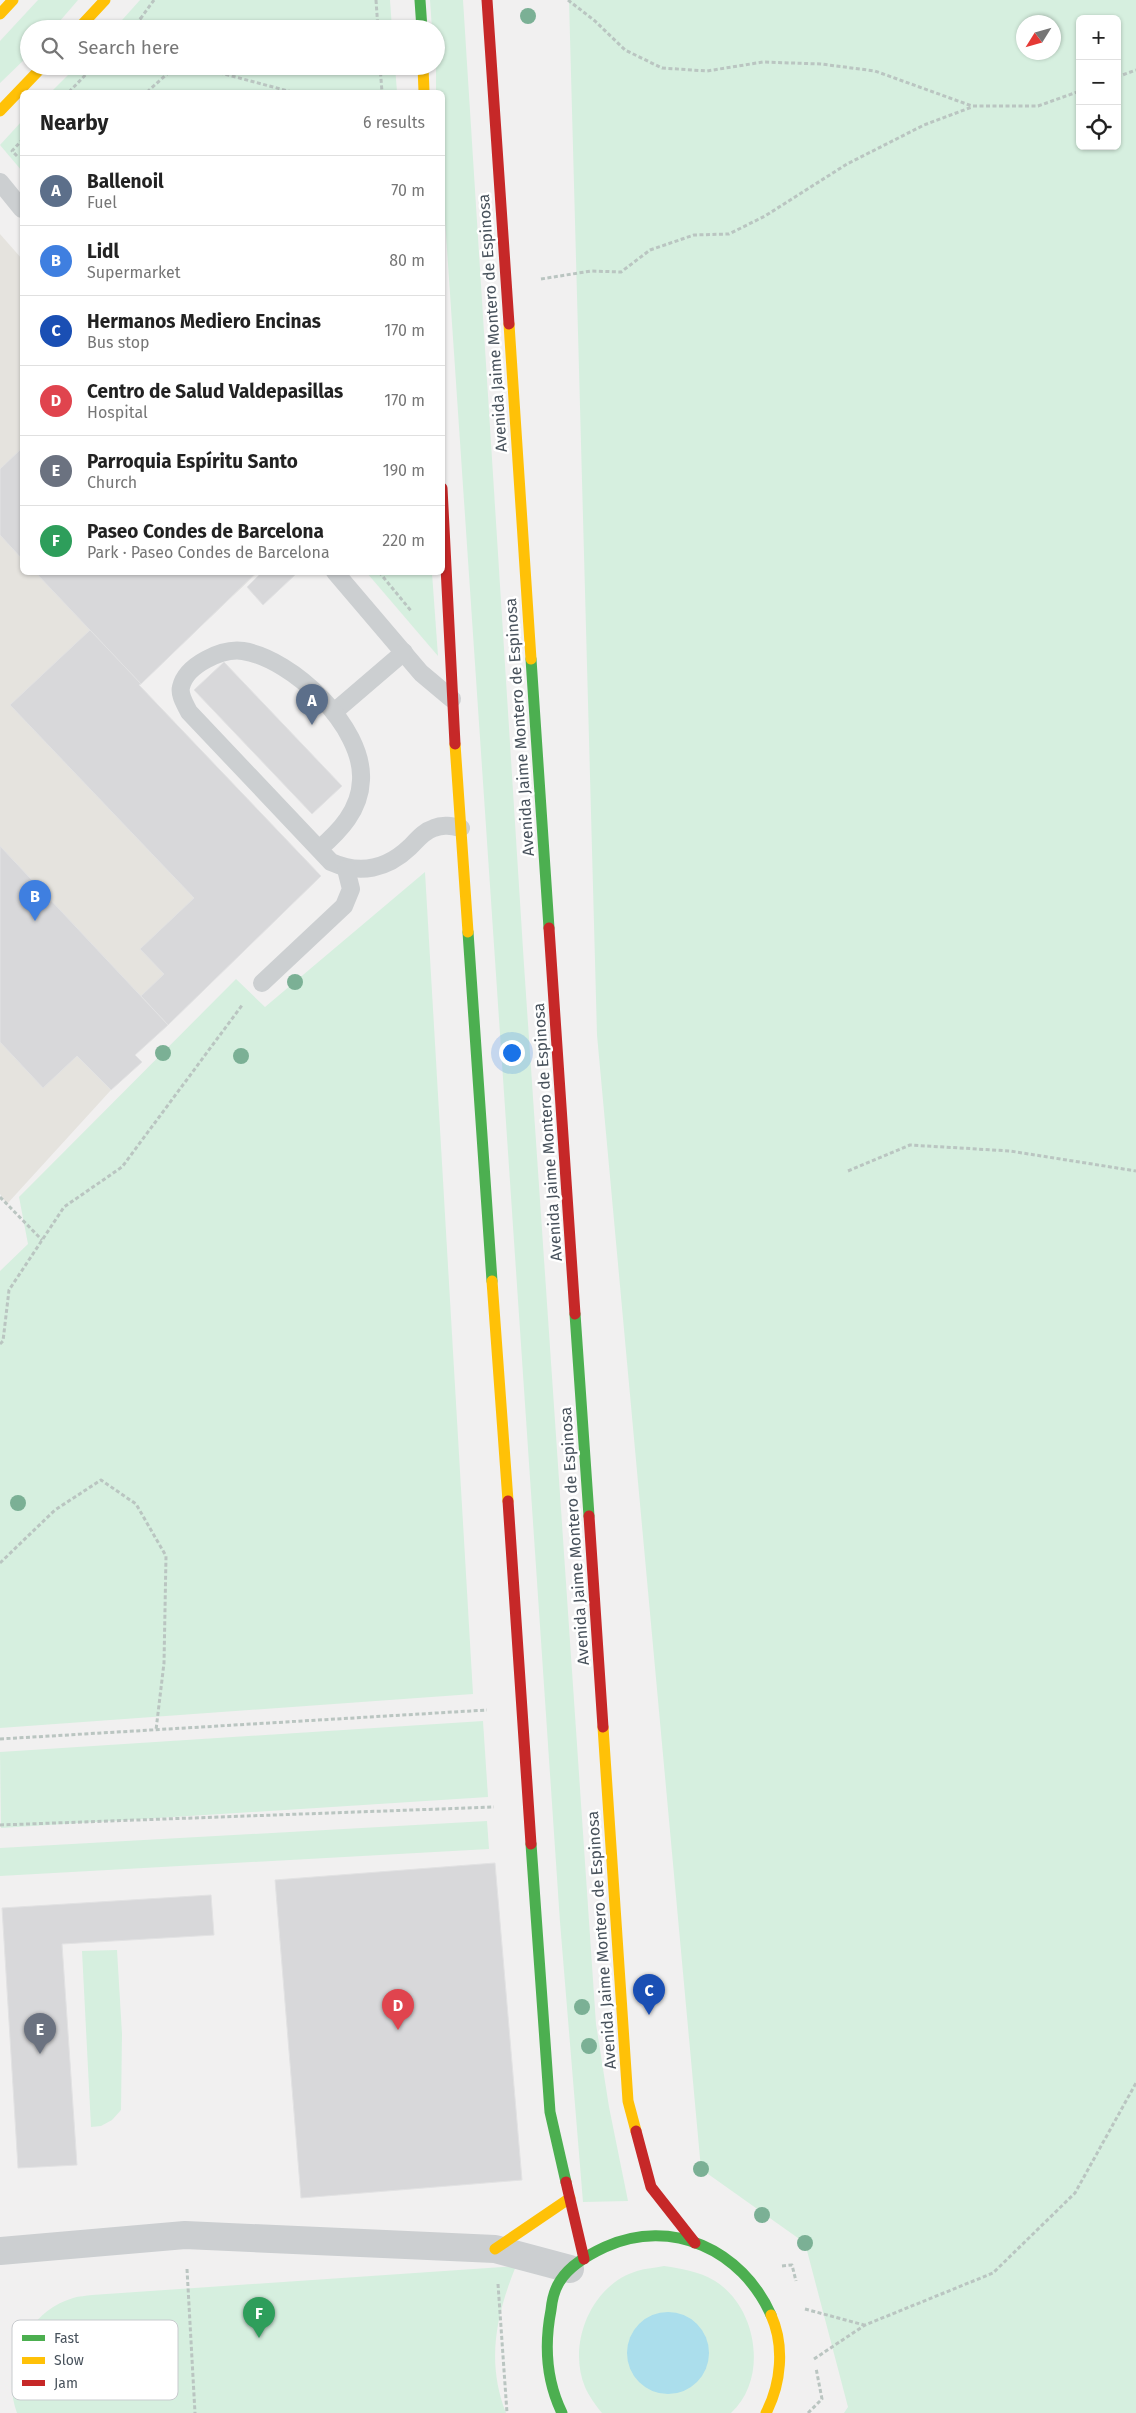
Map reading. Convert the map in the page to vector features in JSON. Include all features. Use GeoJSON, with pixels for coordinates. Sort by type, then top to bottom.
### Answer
{"type":"FeatureCollection","features":[{"type":"Feature","properties":{"kind":"main road"},"geometry":{"type":"LineString","coordinates":[[0,14],[13,0]]}},
{"type":"Feature","properties":{"kind":"main road"},"geometry":{"type":"LineString","coordinates":[[87,20],[106,0]]}},
{"type":"Feature","properties":{"kind":"main road"},"geometry":{"type":"LineString","coordinates":[[420,0],[421,20]]}},
{"type":"Feature","properties":{"kind":"main road","name":"Avenida Jaime Montero de Espinosa"},"geometry":{"type":"LineString","coordinates":[[487,0],[628,2101],[650,2187],[695,2243]]}},
{"type":"Feature","properties":{"kind":"main road"},"geometry":{"type":"LineString","coordinates":[[0,111],[34,75]]}},
{"type":"Feature","properties":{"kind":"main road"},"geometry":{"type":"LineString","coordinates":[[423,75],[424,90]]}},
{"type":"Feature","properties":{"kind":"main road"},"geometry":{"type":"LineString","coordinates":[[445,551],[452,699],[550,2112],[570,2198],[577,2264]]}},
{"type":"Feature","properties":{"kind":"main road"},"geometry":{"type":"LineString","coordinates":[[496,2249],[570,2198]]}},
{"type":"Feature","properties":{"kind":"main road"},"geometry":{"type":"LineString","coordinates":[[562,2413],[554,2397],[546,2363],[547,2328],[555,2290],[577,2264],[616,2241],[655,2235],[695,2243],[723,2255],[747,2274],[765,2298],[777,2327],[781,2355],[777,2384],[766,2413]]}},
{"type":"Feature","properties":{"kind":"street"},"geometry":{"type":"LineString","coordinates":[[0,2250],[185,2236],[496,2249],[577,2264]]}},
{"type":"Feature","properties":{"kind":"lane"},"geometry":{"type":"LineString","coordinates":[[0,182],[20,207]]}},
{"type":"Feature","properties":{"kind":"lane"},"geometry":{"type":"LineString","coordinates":[[338,575],[421,672],[452,699]]}},
{"type":"Feature","properties":{"kind":"lane"},"geometry":{"type":"LineString","coordinates":[[319,849],[343,826],[352,814],[361,780],[355,751],[334,712],[294,673],[268,660],[242,651],[226,652],[211,656],[184,679],[181,687],[181,696],[188,712],[331,862],[346,869],[379,867],[403,854],[433,828],[444,825],[461,828]]}},
{"type":"Feature","properties":{"kind":"lane"},"geometry":{"type":"LineString","coordinates":[[334,712],[404,652]]}},
{"type":"Feature","properties":{"kind":"lane"},"geometry":{"type":"LineString","coordinates":[[262,983],[344,906],[351,889],[346,869]]}},
{"type":"Feature","properties":{"kind":"path"},"geometry":{"type":"LineString","coordinates":[[141,18],[154,0]]}},
{"type":"Feature","properties":{"kind":"path"},"geometry":{"type":"LineString","coordinates":[[376,0],[377,20]]}},
{"type":"Feature","properties":{"kind":"path"},"geometry":{"type":"LineString","coordinates":[[568,0],[595,21],[625,50],[662,68],[707,71],[762,62],[821,64],[875,71],[972,106],[1038,106],[1076,92]]}},
{"type":"Feature","properties":{"kind":"path"},"geometry":{"type":"LineString","coordinates":[[1121,76],[1136,70]]}},
{"type":"Feature","properties":{"kind":"path"},"geometry":{"type":"LineString","coordinates":[[71,90],[85,75]]}},
{"type":"Feature","properties":{"kind":"path"},"geometry":{"type":"LineString","coordinates":[[149,90],[166,75]]}},
{"type":"Feature","properties":{"kind":"path"},"geometry":{"type":"LineString","coordinates":[[228,75],[284,90]]}},
{"type":"Feature","properties":{"kind":"path"},"geometry":{"type":"LineString","coordinates":[[381,75],[382,90]]}},
{"type":"Feature","properties":{"kind":"path"},"geometry":{"type":"LineString","coordinates":[[539,280],[591,271],[620,272],[650,250],[694,235],[729,234],[765,216],[847,164],[924,125],[972,106]]}},
{"type":"Feature","properties":{"kind":"path"},"geometry":{"type":"LineString","coordinates":[[20,142],[12,151],[20,160]]}},
{"type":"Feature","properties":{"kind":"path"},"geometry":{"type":"LineString","coordinates":[[381,575],[412,612],[412,602]]}},
{"type":"Feature","properties":{"kind":"path"},"geometry":{"type":"LineString","coordinates":[[0,1344],[3,1341],[9,1290],[64,1207],[122,1167],[249,996],[262,983]]}},
{"type":"Feature","properties":{"kind":"path"},"geometry":{"type":"LineString","coordinates":[[848,1171],[910,1145],[1010,1151],[1136,1171]]}},
{"type":"Feature","properties":{"kind":"path"},"geometry":{"type":"LineString","coordinates":[[0,1197],[42,1240]]}},
{"type":"Feature","properties":{"kind":"path"},"geometry":{"type":"LineString","coordinates":[[0,1563],[55,1510],[101,1480],[136,1504],[166,1556],[164,1663],[156,1730]]}},
{"type":"Feature","properties":{"kind":"path"},"geometry":{"type":"LineString","coordinates":[[0,1739],[522,1708]]}},
{"type":"Feature","properties":{"kind":"path"},"geometry":{"type":"LineString","coordinates":[[0,1825],[529,1805]]}},
{"type":"Feature","properties":{"kind":"path"},"geometry":{"type":"LineString","coordinates":[[777,2384],[865,2325],[993,2273],[1074,2192],[1136,2084]]}},
{"type":"Feature","properties":{"kind":"path"},"geometry":{"type":"LineString","coordinates":[[185,2236],[195,2413]]}},
{"type":"Feature","properties":{"kind":"path"},"geometry":{"type":"LineString","coordinates":[[765,2298],[865,2325]]}},
{"type":"Feature","properties":{"kind":"shaded area"},"geometry":{"type":"Polygon","coordinates":[[[0,234],[20,257],[20,575],[255,575],[139,685],[321,876],[135,1055],[142,1062],[111,1090],[7,1204],[0,1194],[0,234]]]}},
{"type":"Feature","properties":{"kind":"green space"},"geometry":{"type":"Polygon","coordinates":[[[38,0],[78,0],[61,20],[20,20],[20,64],[0,83],[0,41],[38,0]]]}},
{"type":"Feature","properties":{"kind":"green space"},"geometry":{"type":"Polygon","coordinates":[[[140,0],[390,0],[391,20],[122,20],[140,0]]]}},
{"type":"Feature","properties":{"kind":"green space"},"geometry":{"type":"Polygon","coordinates":[[[430,0],[463,0],[524,965],[596,2024],[609,2107],[628,2201],[583,2202],[560,1922],[445,220],[445,90],[436,90],[436,75],[445,75],[445,20],[431,20],[430,0]]]}},
{"type":"Feature","properties":{"kind":"green space"},"geometry":{"type":"Polygon","coordinates":[[[569,0],[1136,0],[1136,2413],[844,2413],[848,2407],[805,2243],[701,2169],[597,1035],[569,0]]]}},
{"type":"Feature","properties":{"kind":"green space"},"geometry":{"type":"Polygon","coordinates":[[[68,75],[396,75],[397,90],[53,90],[68,75]]]}},
{"type":"Feature","properties":{"kind":"green space"},"geometry":{"type":"Polygon","coordinates":[[[20,123],[20,169],[0,145],[20,123]]]}},
{"type":"Feature","properties":{"kind":"green space"},"geometry":{"type":"Polygon","coordinates":[[[369,575],[432,575],[438,656],[369,575]]]}},
{"type":"Feature","properties":{"kind":"green space"},"geometry":{"type":"Polygon","coordinates":[[[425,872],[473,1694],[0,1728],[0,1271],[28,1244],[19,1197],[236,979],[265,1007],[425,872]]]}},
{"type":"Feature","properties":{"kind":"green space"},"geometry":{"type":"Polygon","coordinates":[[[483,1721],[488,1797],[1,1828],[0,1752],[483,1721]]]}},
{"type":"Feature","properties":{"kind":"green space"},"geometry":{"type":"Polygon","coordinates":[[[487,1821],[489,1849],[0,1876],[0,1848],[487,1821]]]}},
{"type":"Feature","properties":{"kind":"green space"},"geometry":{"type":"Polygon","coordinates":[[[117,1950],[122,2034],[121,2110],[112,2120],[101,2126],[91,2127],[82,1951],[117,1950]]]}},
{"type":"Feature","properties":{"kind":"green space"},"geometry":{"type":"Polygon","coordinates":[[[516,2266],[503,2302],[496,2339],[496,2375],[506,2413],[17,2413],[14,2400],[178,2400],[178,2320],[38,2320],[56,2305],[80,2296],[516,2266]]]}},
{"type":"Feature","properties":{"kind":"green space"},"geometry":{"type":"Polygon","coordinates":[[[664,2266],[684,2269],[715,2281],[729,2293],[741,2308],[749,2325],[754,2363],[750,2381],[743,2398],[731,2413],[602,2413],[585,2387],[580,2370],[581,2335],[587,2318],[596,2303],[607,2289],[621,2278],[640,2270],[664,2266]]]}},
{"type":"Feature","properties":{"kind":"water"},"geometry":{"type":"Polygon","coordinates":[[[668,2312],[684,2315],[697,2324],[706,2337],[709,2353],[706,2369],[697,2382],[684,2391],[668,2394],[652,2391],[639,2382],[630,2369],[627,2353],[630,2337],[639,2324],[652,2315],[668,2312]]]}},
{"type":"Feature","properties":{"kind":"building"},"geometry":{"type":"Polygon","coordinates":[[[20,450],[20,557],[0,535],[0,469],[20,450]]]}},
{"type":"Feature","properties":{"kind":"building"},"geometry":{"type":"Polygon","coordinates":[[[38,575],[254,575],[141,684],[38,575]]]}},
{"type":"Feature","properties":{"kind":"building"},"geometry":{"type":"Polygon","coordinates":[[[259,575],[295,575],[263,605],[247,587],[259,575]]]}},
{"type":"Feature","properties":{"kind":"building"},"geometry":{"type":"Polygon","coordinates":[[[90,630],[141,684],[139,685],[321,876],[168,1025],[141,996],[164,974],[140,949],[194,898],[10,705],[90,630]]]}},
{"type":"Feature","properties":{"kind":"building"},"geometry":{"type":"Polygon","coordinates":[[[224,662],[342,786],[312,814],[194,690],[224,662]]]}},
{"type":"Feature","properties":{"kind":"building"},"geometry":{"type":"Polygon","coordinates":[[[0,846],[168,1025],[135,1055],[142,1062],[111,1090],[77,1056],[43,1088],[0,1042],[0,846]]]}},
{"type":"Feature","properties":{"kind":"building"},"geometry":{"type":"Polygon","coordinates":[[[495,1863],[522,2180],[301,2198],[275,1880],[495,1863]]]}},
{"type":"Feature","properties":{"kind":"building"},"geometry":{"type":"Polygon","coordinates":[[[211,1895],[214,1935],[62,1944],[77,2165],[18,2168],[2,1908],[211,1895]]]}},
{"type":"Feature","properties":{"kind":"traffic: fast"},"geometry":{"type":"LineString","coordinates":[[420,0],[421,20]]}},
{"type":"Feature","properties":{"kind":"traffic: fast"},"geometry":{"type":"LineString","coordinates":[[531,659],[549,928]]}},
{"type":"Feature","properties":{"kind":"traffic: fast"},"geometry":{"type":"LineString","coordinates":[[468,932],[492,1281]]}},
{"type":"Feature","properties":{"kind":"traffic: fast"},"geometry":{"type":"LineString","coordinates":[[575,1314],[589,1516]]}},
{"type":"Feature","properties":{"kind":"traffic: fast"},"geometry":{"type":"LineString","coordinates":[[531,1844],[550,2112],[566,2182]]}},
{"type":"Feature","properties":{"kind":"traffic: fast"},"geometry":{"type":"LineString","coordinates":[[562,2413],[553,2388],[547,2350],[554,2295],[560,2281],[574,2265],[605,2247],[630,2239],[655,2236],[679,2238],[702,2245],[723,2257],[742,2273],[758,2292],[771,2315]]}},
{"type":"Feature","properties":{"kind":"traffic: slow"},"geometry":{"type":"LineString","coordinates":[[0,14],[13,0]]}},
{"type":"Feature","properties":{"kind":"traffic: slow"},"geometry":{"type":"LineString","coordinates":[[86,20],[105,0]]}},
{"type":"Feature","properties":{"kind":"traffic: slow"},"geometry":{"type":"LineString","coordinates":[[20,90],[34,75]]}},
{"type":"Feature","properties":{"kind":"traffic: slow"},"geometry":{"type":"LineString","coordinates":[[423,75],[424,90]]}},
{"type":"Feature","properties":{"kind":"traffic: slow"},"geometry":{"type":"LineString","coordinates":[[0,111],[20,90]]}},
{"type":"Feature","properties":{"kind":"traffic: slow"},"geometry":{"type":"LineString","coordinates":[[509,324],[531,659]]}},
{"type":"Feature","properties":{"kind":"traffic: slow"},"geometry":{"type":"LineString","coordinates":[[455,744],[468,932]]}},
{"type":"Feature","properties":{"kind":"traffic: slow"},"geometry":{"type":"LineString","coordinates":[[492,1281],[508,1501]]}},
{"type":"Feature","properties":{"kind":"traffic: slow"},"geometry":{"type":"LineString","coordinates":[[603,1727],[628,2101],[636,2131]]}},
{"type":"Feature","properties":{"kind":"traffic: slow"},"geometry":{"type":"LineString","coordinates":[[495,2249],[570,2198]]}},
{"type":"Feature","properties":{"kind":"traffic: slow"},"geometry":{"type":"LineString","coordinates":[[766,2413],[778,2377],[780,2352],[771,2315]]}},
{"type":"Feature","properties":{"kind":"traffic: jam"},"geometry":{"type":"LineString","coordinates":[[487,0],[509,324]]}},
{"type":"Feature","properties":{"kind":"traffic: jam"},"geometry":{"type":"LineString","coordinates":[[445,547],[455,744]]}},
{"type":"Feature","properties":{"kind":"traffic: jam"},"geometry":{"type":"LineString","coordinates":[[549,928],[575,1314]]}},
{"type":"Feature","properties":{"kind":"traffic: jam"},"geometry":{"type":"LineString","coordinates":[[508,1501],[531,1844]]}},
{"type":"Feature","properties":{"kind":"traffic: jam"},"geometry":{"type":"LineString","coordinates":[[589,1516],[603,1727]]}},
{"type":"Feature","properties":{"kind":"traffic: jam"},"geometry":{"type":"LineString","coordinates":[[636,2131],[651,2187],[695,2243]]}},
{"type":"Feature","properties":{"kind":"traffic: jam"},"geometry":{"type":"LineString","coordinates":[[566,2182],[584,2259]]}},
{"type":"Feature","properties":{"kind":"place","name":"Ballenoil"},"geometry":{"type":"Point","coordinates":[312,725]}},
{"type":"Feature","properties":{"kind":"place","name":"Lidl"},"geometry":{"type":"Point","coordinates":[35,921]}},
{"type":"Feature","properties":{"kind":"place","name":"Hermanos Mediero Encinas"},"geometry":{"type":"Point","coordinates":[649,2015]}},
{"type":"Feature","properties":{"kind":"place","name":"Centro de Salud Valdepasillas"},"geometry":{"type":"Point","coordinates":[398,2030]}},
{"type":"Feature","properties":{"kind":"place","name":"Parroquia Espíritu Santo"},"geometry":{"type":"Point","coordinates":[40,2054]}},
{"type":"Feature","properties":{"kind":"place","name":"Paseo Condes de Barcelona"},"geometry":{"type":"Point","coordinates":[259,2338]}}]}
